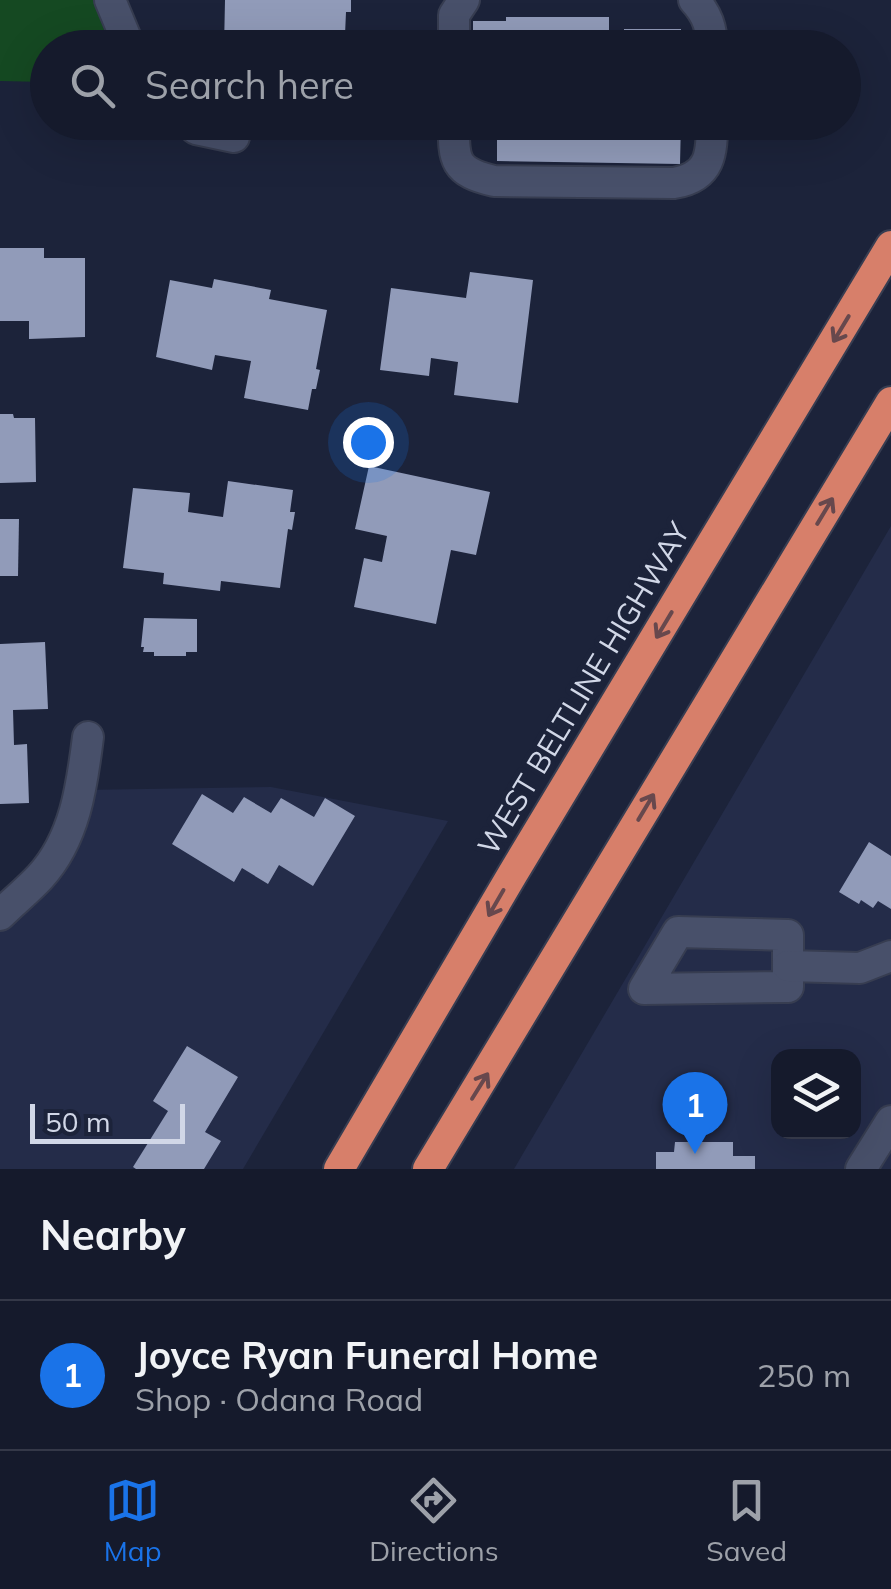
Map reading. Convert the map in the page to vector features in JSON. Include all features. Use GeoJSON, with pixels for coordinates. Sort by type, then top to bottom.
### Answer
{"type":"FeatureCollection","features":[{"type":"Feature","properties":{"kind":"highway","name":"WEST BELTLINE HIGHWAY"},"geometry":{"type":"LineString","coordinates":[[339,1169],[891,246]]}},
{"type":"Feature","properties":{"kind":"highway"},"geometry":{"type":"LineString","coordinates":[[428,1169],[891,402]]}},
{"type":"Feature","properties":{"kind":"street"},"geometry":{"type":"LineString","coordinates":[[110,0],[122,30]]}},
{"type":"Feature","properties":{"kind":"street"},"geometry":{"type":"LineString","coordinates":[[454,30],[454,15],[464,0]]}},
{"type":"Feature","properties":{"kind":"street"},"geometry":{"type":"LineString","coordinates":[[694,0],[706,13],[711,30]]}},
{"type":"Feature","properties":{"kind":"street"},"geometry":{"type":"LineString","coordinates":[[455,140],[462,169],[494,182],[674,183],[687,181],[706,164],[712,140]]}},
{"type":"Feature","properties":{"kind":"street"},"geometry":{"type":"LineString","coordinates":[[0,915],[42,875],[66,839],[82,790],[88,737]]}},
{"type":"Feature","properties":{"kind":"street"},"geometry":{"type":"LineString","coordinates":[[788,966],[860,968],[891,956]]}},
{"type":"Feature","properties":{"kind":"street"},"geometry":{"type":"LineString","coordinates":[[861,1169],[891,1121]]}},
{"type":"Feature","properties":{"kind":"shaded area"},"geometry":{"type":"Polygon","coordinates":[[[891,526],[891,1169],[514,1169],[891,526]]]}},
{"type":"Feature","properties":{"kind":"shaded area"},"geometry":{"type":"Polygon","coordinates":[[[271,787],[448,821],[243,1169],[0,1169],[0,915],[82,790],[271,787]]]}},
{"type":"Feature","properties":{"kind":"green space"},"geometry":{"type":"Polygon","coordinates":[[[0,0],[96,0],[104,30],[30,30],[30,82],[0,81],[0,0]]]}},
{"type":"Feature","properties":{"kind":"building"},"geometry":{"type":"Polygon","coordinates":[[[225,0],[351,0],[345,30],[224,30],[225,0]]]}},
{"type":"Feature","properties":{"kind":"building"},"geometry":{"type":"Polygon","coordinates":[[[506,17],[609,17],[609,30],[473,30],[473,21],[506,21],[506,17]]]}},
{"type":"Feature","properties":{"kind":"building"},"geometry":{"type":"Polygon","coordinates":[[[497,140],[681,140],[680,164],[497,161],[497,140]]]}},
{"type":"Feature","properties":{"kind":"building"},"geometry":{"type":"Polygon","coordinates":[[[0,248],[44,248],[44,258],[85,258],[85,337],[29,339],[29,321],[0,321],[0,248]]]}},
{"type":"Feature","properties":{"kind":"building"},"geometry":{"type":"Polygon","coordinates":[[[470,272],[533,280],[518,403],[454,395],[458,362],[431,358],[429,376],[380,370],[391,288],[466,298],[470,272]]]}},
{"type":"Feature","properties":{"kind":"building"},"geometry":{"type":"Polygon","coordinates":[[[214,279],[271,290],[269,299],[327,310],[316,369],[320,370],[308,410],[244,398],[251,361],[215,355],[212,370],[156,357],[170,280],[212,288],[214,279]]]}},
{"type":"Feature","properties":{"kind":"building"},"geometry":{"type":"Polygon","coordinates":[[[0,414],[35,418],[36,482],[0,483],[0,414]]]}},
{"type":"Feature","properties":{"kind":"building"},"geometry":{"type":"Polygon","coordinates":[[[369,466],[490,492],[476,555],[451,550],[436,624],[354,607],[364,558],[382,562],[387,536],[355,529],[369,466]]]}},
{"type":"Feature","properties":{"kind":"building"},"geometry":{"type":"Polygon","coordinates":[[[228,481],[293,490],[290,512],[295,512],[292,530],[288,529],[280,588],[221,581],[220,591],[163,584],[164,573],[123,568],[133,488],[190,493],[188,512],[223,517],[228,481]]]}},
{"type":"Feature","properties":{"kind":"building"},"geometry":{"type":"Polygon","coordinates":[[[0,519],[19,519],[18,576],[0,576],[0,519]]]}},
{"type":"Feature","properties":{"kind":"building"},"geometry":{"type":"Polygon","coordinates":[[[144,618],[197,619],[197,652],[154,656],[154,652],[143,652],[144,618]]]}},
{"type":"Feature","properties":{"kind":"building"},"geometry":{"type":"Polygon","coordinates":[[[45,642],[48,709],[13,710],[14,745],[27,744],[29,803],[0,804],[0,644],[45,642]]]}},
{"type":"Feature","properties":{"kind":"building"},"geometry":{"type":"Polygon","coordinates":[[[202,794],[233,813],[244,797],[271,813],[281,798],[314,817],[325,798],[355,816],[313,886],[279,865],[268,884],[242,868],[234,882],[172,844],[202,794]]]}},
{"type":"Feature","properties":{"kind":"building"},"geometry":{"type":"Polygon","coordinates":[[[869,842],[891,856],[891,909],[878,901],[873,908],[861,900],[859,904],[839,892],[869,842]]]}},
{"type":"Feature","properties":{"kind":"building"},"geometry":{"type":"Polygon","coordinates":[[[187,1046],[238,1077],[205,1132],[221,1141],[204,1169],[136,1169],[133,1167],[168,1111],[153,1101],[187,1046]]]}},
{"type":"Feature","properties":{"kind":"building"},"geometry":{"type":"Polygon","coordinates":[[[675,1142],[733,1142],[733,1156],[755,1156],[755,1169],[656,1169],[656,1152],[674,1152],[675,1142]]]}},
{"type":"Feature","properties":{"kind":"place","name":"Joyce Ryan Funeral Home"},"geometry":{"type":"Point","coordinates":[695,1154]}}]}
